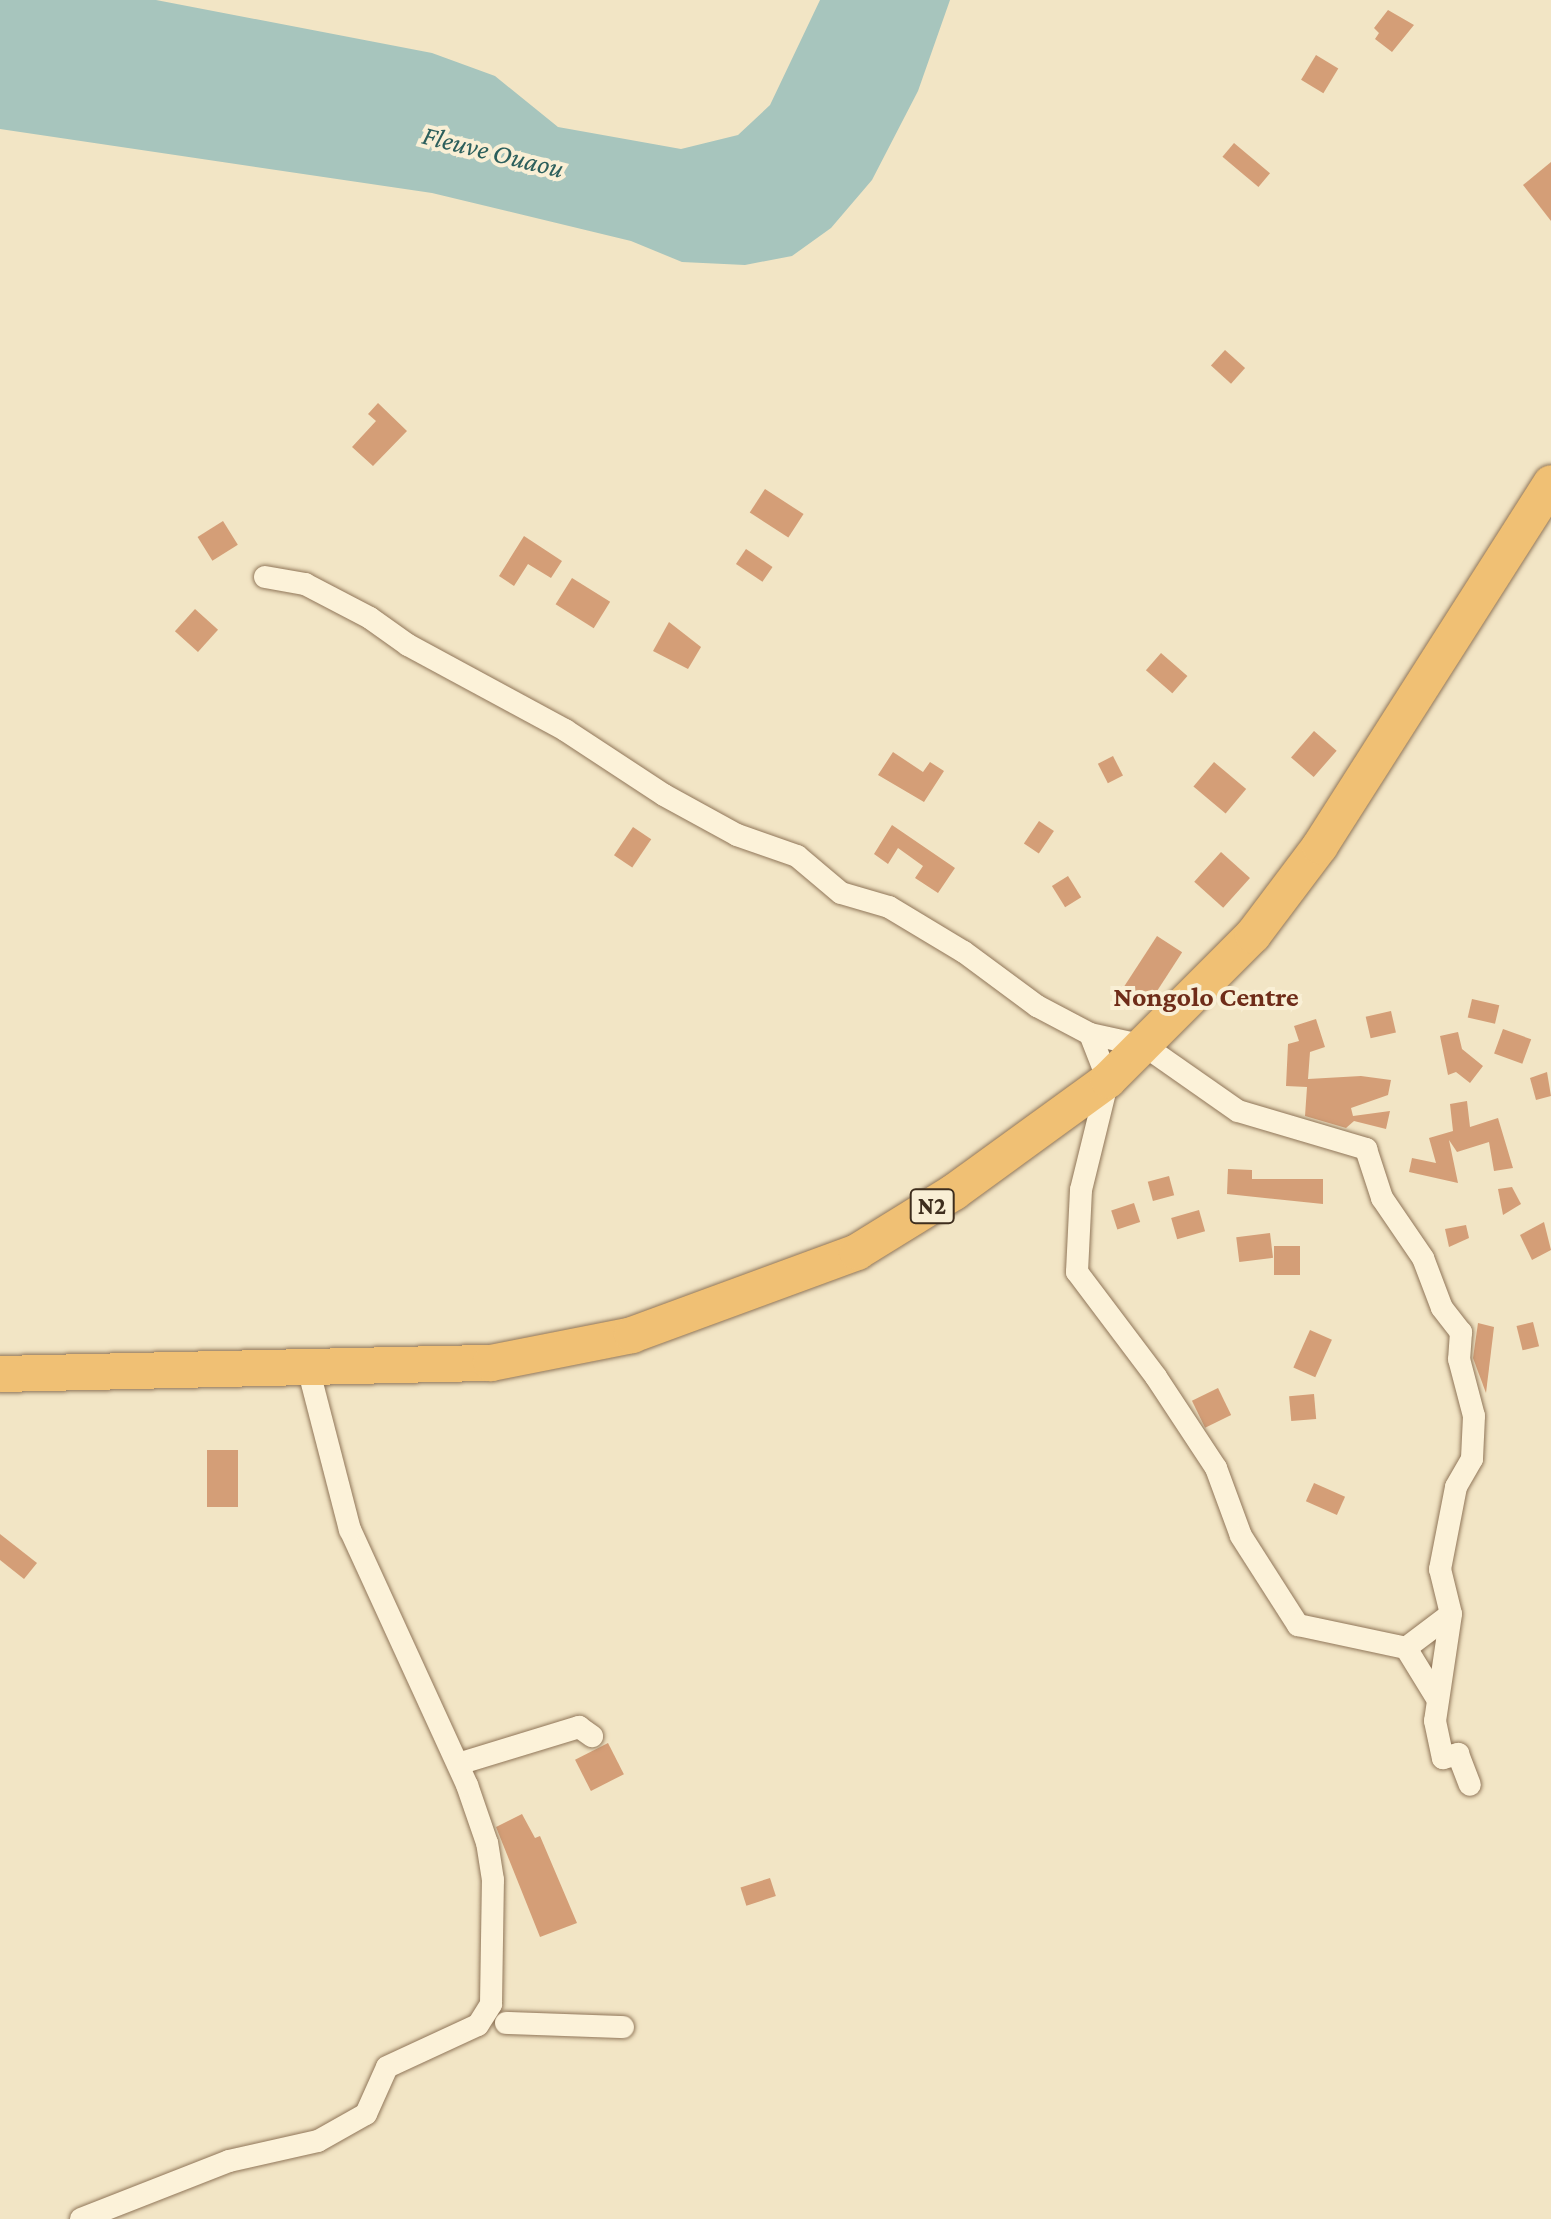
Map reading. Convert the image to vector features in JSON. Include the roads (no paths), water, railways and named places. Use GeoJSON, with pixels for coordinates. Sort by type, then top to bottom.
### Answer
{"type":"FeatureCollection","features":[{"type":"Feature","properties":{"kind":"highway","name":"N2"},"geometry":{"type":"LineString","coordinates":[[0,1374],[491,1363],[632,1335],[749,1296],[857,1252],[954,1192],[1108,1080],[1253,935],[1320,846],[1551,483]]}},
{"type":"Feature","properties":{"kind":"street"},"geometry":{"type":"LineString","coordinates":[[265,577],[305,584],[370,618],[408,645],[565,730],[664,795],[737,835],[797,856],[841,893],[889,907],[964,952],[1037,1006],[1090,1034],[1145,1046],[1238,1111],[1366,1149],[1382,1198],[1423,1258],[1442,1308],[1461,1332],[1462,1380],[1474,1416],[1472,1459],[1456,1487],[1440,1569],[1451,1614],[1436,1697],[1443,1758],[1458,1754],[1470,1785]]}},
{"type":"Feature","properties":{"kind":"street"},"geometry":{"type":"LineString","coordinates":[[1090,1034],[1108,1080],[1081,1190],[1077,1272],[1156,1377],[1216,1468],[1241,1536],[1298,1625],[1406,1648],[1436,1697]]}},
{"type":"Feature","properties":{"kind":"street"},"geometry":{"type":"LineString","coordinates":[[81,2219],[229,2161],[318,2141],[366,2114],[387,2067],[478,2025],[491,2004],[493,1880],[487,1843],[458,1764],[350,1530],[308,1368]]}},
{"type":"Feature","properties":{"kind":"street"},"geometry":{"type":"LineString","coordinates":[[1406,1648],[1451,1614]]}},
{"type":"Feature","properties":{"kind":"street"},"geometry":{"type":"LineString","coordinates":[[458,1764],[579,1727],[592,1736]]}},
{"type":"Feature","properties":{"kind":"street"},"geometry":{"type":"LineString","coordinates":[[506,2023],[623,2027]]}},
{"type":"Feature","properties":{"kind":"water","name":"Fleuve Ouaou"},"geometry":{"type":"Polygon","coordinates":[[[0,0],[156,0],[432,53],[495,76],[558,127],[681,149],[738,135],[770,105],[820,0],[950,0],[918,91],[872,180],[831,228],[792,256],[745,265],[682,262],[631,241],[432,193],[0,129],[0,0]]]}},
{"type":"Feature","properties":{"kind":"district","name":"Nongolo Centre"},"geometry":{"type":"Point","coordinates":[1206,997]}}]}
